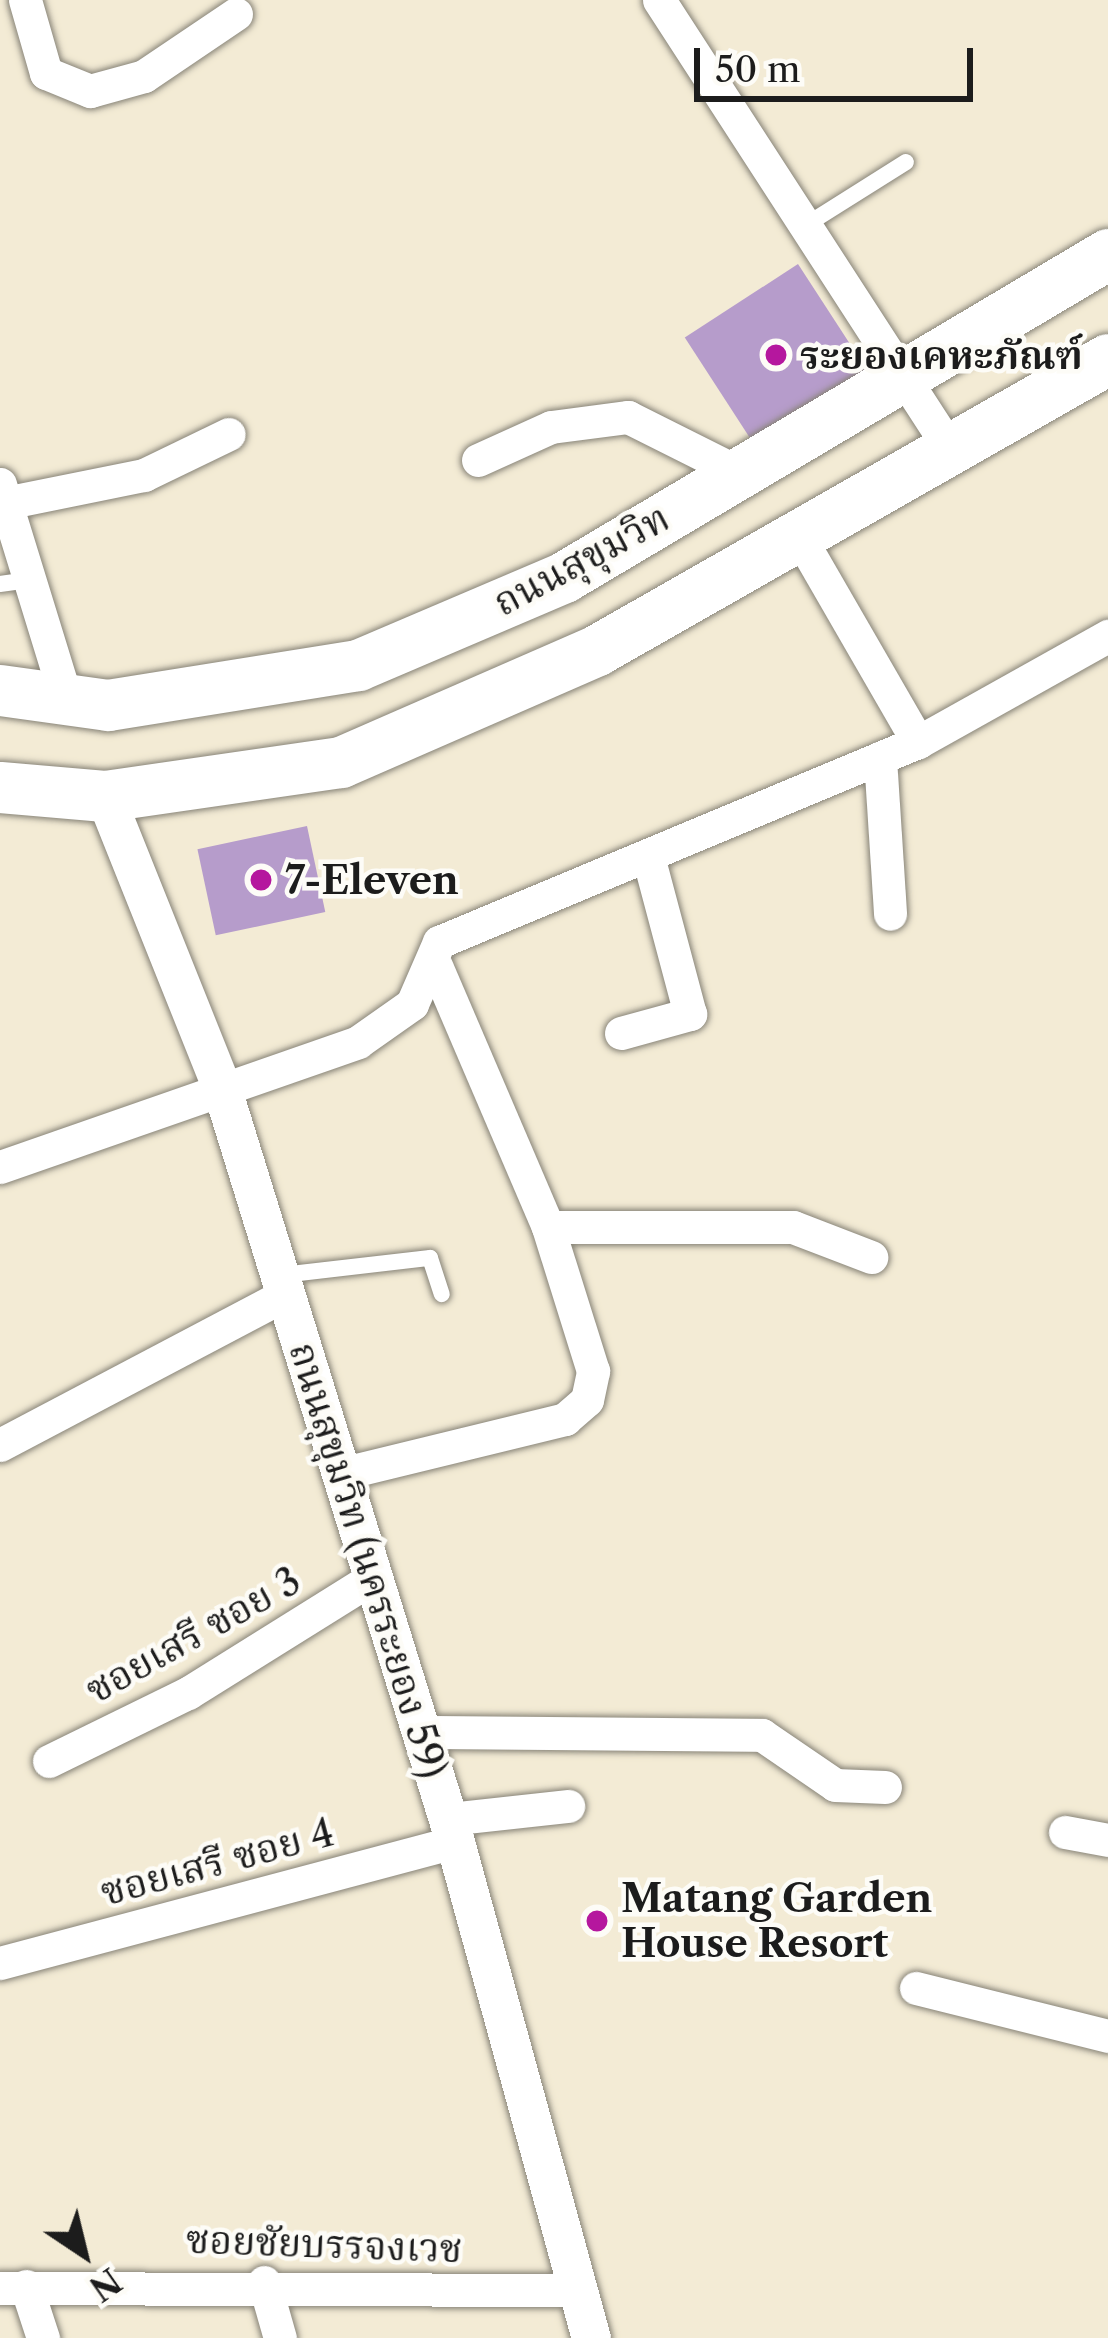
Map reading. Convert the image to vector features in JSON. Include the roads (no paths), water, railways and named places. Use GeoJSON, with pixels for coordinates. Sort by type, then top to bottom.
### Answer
{"type":"FeatureCollection","features":[{"type":"Feature","properties":{"kind":"main road","name":"ถนนสุขุมวิท"},"geometry":{"type":"LineString","coordinates":[[0,690],[108,705],[358,665],[564,577],[1108,254]]}},
{"type":"Feature","properties":{"kind":"main road","name":"ถนนสุขุมวิท"},"geometry":{"type":"LineString","coordinates":[[0,787],[105,796],[341,762],[597,650],[1108,358]]}},
{"type":"Feature","properties":{"kind":"street"},"geometry":{"type":"LineString","coordinates":[[25,0],[46,73],[90,91],[144,76],[236,14]]}},
{"type":"Feature","properties":{"kind":"street"},"geometry":{"type":"LineString","coordinates":[[659,0],[950,448]]}},
{"type":"Feature","properties":{"kind":"street"},"geometry":{"type":"LineString","coordinates":[[478,460],[551,427],[628,417],[740,473]]}},
{"type":"Feature","properties":{"kind":"street"},"geometry":{"type":"LineString","coordinates":[[66,699],[15,582],[3,493],[144,475],[229,434]]}},
{"type":"Feature","properties":{"kind":"street"},"geometry":{"type":"LineString","coordinates":[[800,536],[918,742]]}},
{"type":"Feature","properties":{"kind":"street"},"geometry":{"type":"LineString","coordinates":[[340,1474],[565,1418],[587,1400],[593,1371],[548,1227],[436,966],[439,942],[918,742],[1104,646]]}},
{"type":"Feature","properties":{"kind":"street"},"geometry":{"type":"LineString","coordinates":[[880,758],[890,914]]}},
{"type":"Feature","properties":{"kind":"street","name":"ถนนสุขุมวิท (นครระยอง 59)"},"geometry":{"type":"LineString","coordinates":[[105,796],[221,1086],[452,1830],[574,2290],[591,2338]]}},
{"type":"Feature","properties":{"kind":"street"},"geometry":{"type":"LineString","coordinates":[[621,1033],[690,1014],[648,856]]}},
{"type":"Feature","properties":{"kind":"street"},"geometry":{"type":"LineString","coordinates":[[0,1168],[379,1031],[436,966]]}},
{"type":"Feature","properties":{"kind":"street"},"geometry":{"type":"LineString","coordinates":[[548,1227],[793,1227],[871,1257]]}},
{"type":"Feature","properties":{"kind":"street"},"geometry":{"type":"LineString","coordinates":[[0,1445],[281,1284]]}},
{"type":"Feature","properties":{"kind":"street","name":"ซอยเสรี ซอย 3"},"geometry":{"type":"LineString","coordinates":[[49,1761],[188,1693],[375,1576]]}},
{"type":"Feature","properties":{"kind":"street"},"geometry":{"type":"LineString","coordinates":[[421,1732],[761,1735],[835,1785],[885,1787]]}},
{"type":"Feature","properties":{"kind":"street","name":"ซอยเสรี ซอย 4"},"geometry":{"type":"LineString","coordinates":[[0,1964],[452,1830],[568,1806]]}},
{"type":"Feature","properties":{"kind":"street"},"geometry":{"type":"LineString","coordinates":[[1065,1832],[1108,1840]]}},
{"type":"Feature","properties":{"kind":"street"},"geometry":{"type":"LineString","coordinates":[[916,1988],[1108,2036]]}},
{"type":"Feature","properties":{"kind":"street"},"geometry":{"type":"LineString","coordinates":[[264,2282],[280,2338]]}},
{"type":"Feature","properties":{"kind":"street","name":"ซอยชัยบรรจงเวช"},"geometry":{"type":"LineString","coordinates":[[13,2287],[264,2282],[574,2290]]}},
{"type":"Feature","properties":{"kind":"street"},"geometry":{"type":"LineString","coordinates":[[13,2287],[43,2338]]}},
{"type":"Feature","properties":{"kind":"lane"},"geometry":{"type":"LineString","coordinates":[[806,225],[906,162]]}},
{"type":"Feature","properties":{"kind":"lane"},"geometry":{"type":"LineString","coordinates":[[281,1284],[430,1258],[442,1294]]}},
{"type":"Feature","properties":{"kind":"place","name":"ระยองเคหะภัณฑ์"},"geometry":{"type":"Point","coordinates":[776,355]}},
{"type":"Feature","properties":{"kind":"place","name":"7-Eleven"},"geometry":{"type":"Point","coordinates":[261,880]}},
{"type":"Feature","properties":{"kind":"place","name":"Matang Garden House Resort"},"geometry":{"type":"Point","coordinates":[597,1921]}}]}
